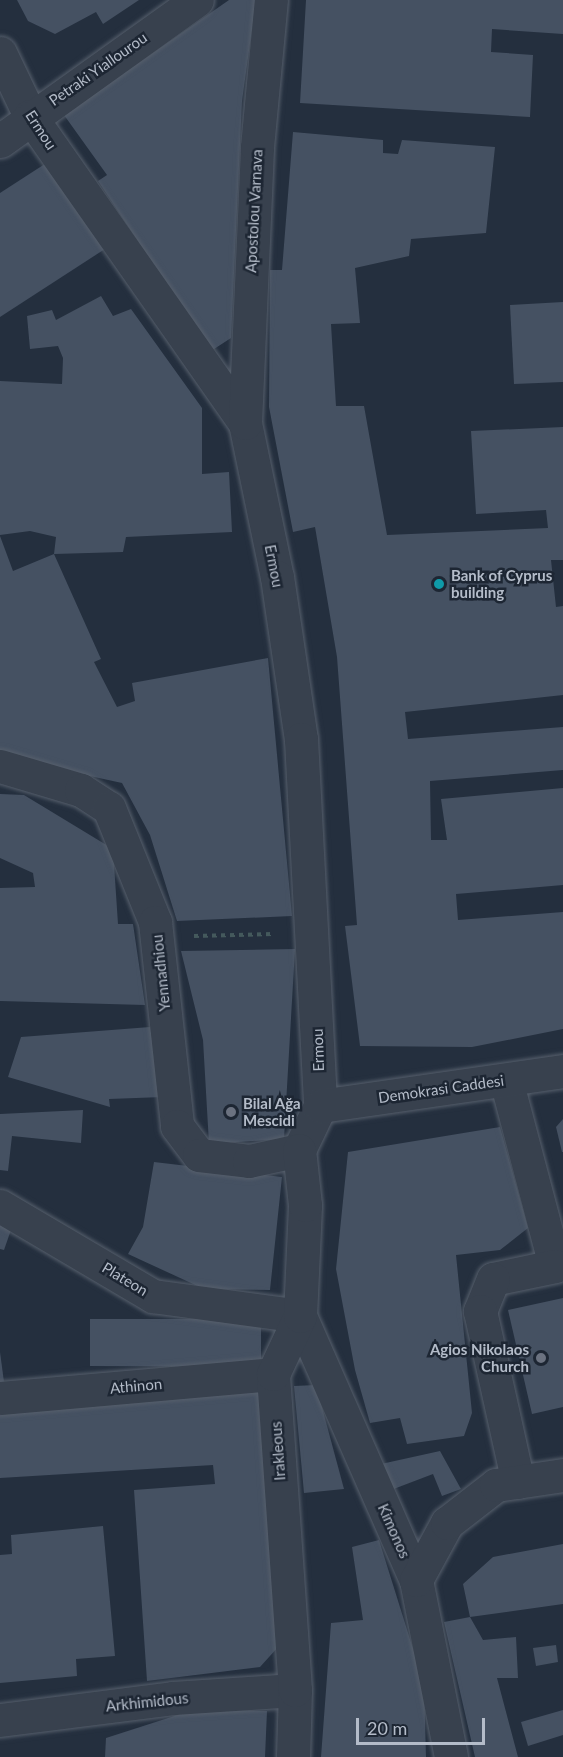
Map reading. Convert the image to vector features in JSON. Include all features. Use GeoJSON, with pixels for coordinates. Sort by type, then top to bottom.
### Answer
{"type":"FeatureCollection","features":[{"type":"Feature","properties":{"kind":"street","name":"Petraki Yiallourou"},"geometry":{"type":"LineString","coordinates":[[0,141],[30,116],[197,0]]}},
{"type":"Feature","properties":{"kind":"street","name":"Apostolou Varnava"},"geometry":{"type":"LineString","coordinates":[[245,423],[257,147],[271,0]]}},
{"type":"Feature","properties":{"kind":"street","name":"Ermou"},"geometry":{"type":"LineString","coordinates":[[0,53],[30,116],[245,423],[277,577],[300,739],[313,933],[320,1106],[299,1150]]}},
{"type":"Feature","properties":{"kind":"street","name":"Yennadhiou"},"geometry":{"type":"LineString","coordinates":[[0,766],[81,790],[109,808],[157,937],[177,1126],[199,1155],[249,1161],[299,1150]]}},
{"type":"Feature","properties":{"kind":"street","name":"Demokrasi Caddesi"},"geometry":{"type":"LineString","coordinates":[[320,1106],[563,1071]]}},
{"type":"Feature","properties":{"kind":"street"},"geometry":{"type":"LineString","coordinates":[[506,1080],[559,1266],[493,1279],[480,1311],[518,1482]]}},
{"type":"Feature","properties":{"kind":"street","name":"Irakleous"},"geometry":{"type":"LineString","coordinates":[[293,1757],[295,1690],[273,1374],[300,1316],[305,1205],[299,1150]]}},
{"type":"Feature","properties":{"kind":"street","name":"Plateon"},"geometry":{"type":"LineString","coordinates":[[0,1206],[153,1296],[300,1316]]}},
{"type":"Feature","properties":{"kind":"street","name":"Kimonos"},"geometry":{"type":"LineString","coordinates":[[300,1316],[416,1580],[451,1757]]}},
{"type":"Feature","properties":{"kind":"street","name":"Athinon"},"geometry":{"type":"LineString","coordinates":[[0,1398],[273,1374]]}},
{"type":"Feature","properties":{"kind":"street"},"geometry":{"type":"LineString","coordinates":[[416,1580],[447,1522],[496,1485],[563,1475]]}},
{"type":"Feature","properties":{"kind":"street","name":"Arkhimidous"},"geometry":{"type":"LineString","coordinates":[[0,1720],[173,1698],[295,1690]]}},
{"type":"Feature","properties":{"kind":"path"},"geometry":{"type":"LineString","coordinates":[[157,937],[313,933]]}},
{"type":"Feature","properties":{"kind":"building"},"geometry":{"type":"Polygon","coordinates":[[[17,0],[139,0],[103,24],[96,12],[55,34],[28,21],[17,0]]]}},
{"type":"Feature","properties":{"kind":"building"},"geometry":{"type":"Polygon","coordinates":[[[229,0],[256,0],[242,101],[231,338],[211,351],[98,181],[107,175],[64,115],[229,0]]]}},
{"type":"Feature","properties":{"kind":"building"},"geometry":{"type":"Polygon","coordinates":[[[306,0],[563,0],[563,34],[492,29],[491,52],[533,55],[530,117],[300,103],[306,0]]]}},
{"type":"Feature","properties":{"kind":"building"},"geometry":{"type":"Polygon","coordinates":[[[293,132],[383,140],[383,153],[398,154],[402,140],[495,147],[486,233],[411,239],[409,256],[355,268],[360,323],[331,324],[336,406],[364,406],[387,535],[548,528],[546,510],[476,514],[471,431],[563,427],[563,560],[551,560],[556,607],[563,606],[563,695],[405,712],[408,739],[563,727],[563,770],[430,781],[431,840],[447,840],[441,799],[563,788],[563,885],[456,894],[458,920],[563,912],[563,1029],[472,1047],[360,1046],[345,926],[357,925],[337,657],[315,527],[293,532],[269,407],[270,270],[282,270],[293,132]]]}},
{"type":"Feature","properties":{"kind":"building"},"geometry":{"type":"Polygon","coordinates":[[[51,160],[108,247],[0,317],[0,193],[51,160]]]}},
{"type":"Feature","properties":{"kind":"building"},"geometry":{"type":"Polygon","coordinates":[[[101,296],[113,316],[131,309],[202,408],[202,474],[229,472],[232,532],[126,537],[123,552],[54,554],[56,537],[30,531],[0,535],[0,381],[62,384],[63,358],[58,346],[30,349],[27,316],[52,310],[56,320],[101,296]]]}},
{"type":"Feature","properties":{"kind":"building"},"geometry":{"type":"Polygon","coordinates":[[[563,302],[563,382],[514,384],[510,305],[563,302]]]}},
{"type":"Feature","properties":{"kind":"building"},"geometry":{"type":"Polygon","coordinates":[[[0,536],[13,571],[54,554],[101,659],[94,662],[117,707],[135,701],[132,683],[268,658],[292,916],[177,921],[150,835],[122,783],[30,763],[0,751],[0,536]]]}},
{"type":"Feature","properties":{"kind":"building"},"geometry":{"type":"Polygon","coordinates":[[[0,794],[24,795],[113,849],[118,924],[133,924],[145,1005],[0,1001],[0,888],[35,887],[33,873],[0,858],[0,794]]]}},
{"type":"Feature","properties":{"kind":"building"},"geometry":{"type":"Polygon","coordinates":[[[295,949],[284,1139],[209,1144],[203,1040],[181,951],[295,949]]]}},
{"type":"Feature","properties":{"kind":"building"},"geometry":{"type":"Polygon","coordinates":[[[150,1027],[163,1097],[109,1099],[110,1107],[8,1077],[21,1037],[150,1027]]]}},
{"type":"Feature","properties":{"kind":"building"},"geometry":{"type":"Polygon","coordinates":[[[83,1110],[81,1143],[12,1136],[8,1171],[0,1170],[0,1114],[83,1110]]]}},
{"type":"Feature","properties":{"kind":"building"},"geometry":{"type":"Polygon","coordinates":[[[563,1119],[563,1152],[562,1152],[556,1127],[563,1119]]]}},
{"type":"Feature","properties":{"kind":"building"},"geometry":{"type":"Polygon","coordinates":[[[500,1127],[528,1228],[500,1250],[456,1255],[472,1413],[464,1436],[407,1444],[400,1418],[370,1423],[355,1370],[336,1269],[348,1152],[500,1127]]]}},
{"type":"Feature","properties":{"kind":"building"},"geometry":{"type":"Polygon","coordinates":[[[154,1162],[282,1177],[270,1290],[204,1289],[128,1254],[143,1227],[154,1162]]]}},
{"type":"Feature","properties":{"kind":"building"},"geometry":{"type":"Polygon","coordinates":[[[0,1223],[12,1227],[4,1250],[0,1249],[0,1223]]]}},
{"type":"Feature","properties":{"kind":"building","name":"Agios Nikolaos Church"},"geometry":{"type":"Polygon","coordinates":[[[563,1298],[563,1407],[532,1414],[508,1310],[563,1298]]]}},
{"type":"Feature","properties":{"kind":"building"},"geometry":{"type":"Polygon","coordinates":[[[90,1319],[261,1319],[261,1367],[90,1366],[90,1319]]]}},
{"type":"Feature","properties":{"kind":"building"},"geometry":{"type":"Polygon","coordinates":[[[0,1352],[4,1382],[0,1382],[0,1352]]]}},
{"type":"Feature","properties":{"kind":"building"},"geometry":{"type":"Polygon","coordinates":[[[316,1385],[344,1489],[304,1493],[294,1386],[316,1385]]]}},
{"type":"Feature","properties":{"kind":"building"},"geometry":{"type":"Polygon","coordinates":[[[264,1387],[279,1646],[260,1667],[147,1681],[134,1490],[215,1484],[213,1465],[0,1478],[0,1406],[264,1387]]]}},
{"type":"Feature","properties":{"kind":"building"},"geometry":{"type":"Polygon","coordinates":[[[440,1451],[461,1489],[442,1496],[433,1474],[391,1490],[381,1464],[440,1451]]]}},
{"type":"Feature","properties":{"kind":"building"},"geometry":{"type":"Polygon","coordinates":[[[103,1526],[115,1656],[76,1659],[77,1676],[0,1683],[0,1555],[12,1554],[11,1535],[103,1526]]]}},
{"type":"Feature","properties":{"kind":"building"},"geometry":{"type":"Polygon","coordinates":[[[379,1540],[424,1684],[426,1757],[321,1757],[331,1623],[363,1620],[352,1547],[379,1540]]]}},
{"type":"Feature","properties":{"kind":"building"},"geometry":{"type":"Polygon","coordinates":[[[563,1544],[563,1604],[470,1617],[463,1584],[493,1557],[563,1544]]]}},
{"type":"Feature","properties":{"kind":"building"},"geometry":{"type":"Polygon","coordinates":[[[470,1617],[483,1640],[516,1637],[518,1678],[497,1678],[518,1757],[475,1757],[444,1622],[470,1617]]]}},
{"type":"Feature","properties":{"kind":"building"},"geometry":{"type":"Polygon","coordinates":[[[556,1645],[558,1662],[536,1666],[533,1648],[556,1645]]]}},
{"type":"Feature","properties":{"kind":"building"},"geometry":{"type":"Polygon","coordinates":[[[193,1710],[267,1711],[265,1757],[105,1757],[106,1738],[193,1710]]]}},
{"type":"Feature","properties":{"kind":"building"},"geometry":{"type":"Polygon","coordinates":[[[563,1710],[563,1735],[528,1746],[521,1722],[563,1710]]]}},
{"type":"Feature","properties":{"kind":"place","name":"Bank of Cyprus building"},"geometry":{"type":"Point","coordinates":[439,584]}},
{"type":"Feature","properties":{"kind":"place","name":"Bilal Ağa Mescidi"},"geometry":{"type":"Point","coordinates":[231,1112]}},
{"type":"Feature","properties":{"kind":"place","name":"Agios Nikolaos Church"},"geometry":{"type":"Point","coordinates":[541,1358]}}]}
